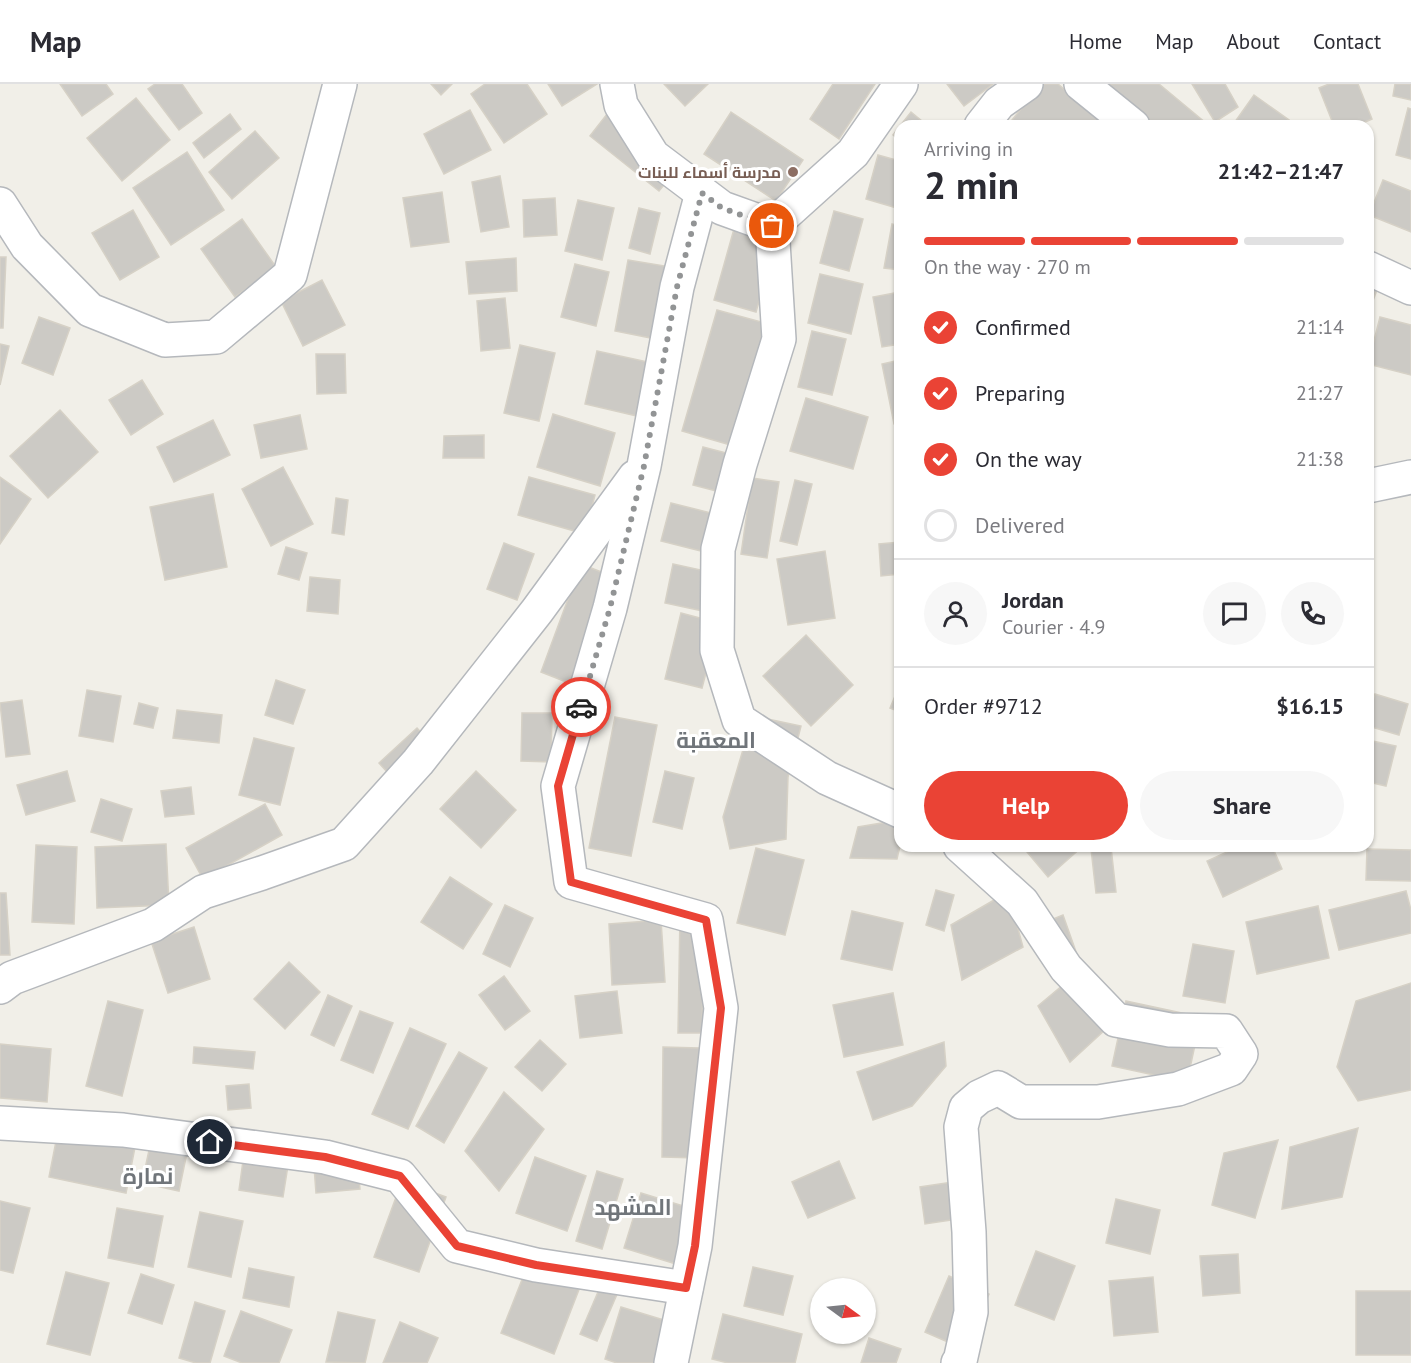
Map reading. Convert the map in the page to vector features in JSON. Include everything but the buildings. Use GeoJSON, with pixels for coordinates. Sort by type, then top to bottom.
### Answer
{"type":"FeatureCollection","features":[{"type":"Feature","properties":{"kind":"street"},"geometry":{"type":"LineString","coordinates":[[0,204],[27,246],[90,310],[165,340],[216,337],[290,275],[340,84]]}},
{"type":"Feature","properties":{"kind":"street"},"geometry":{"type":"LineString","coordinates":[[617,84],[621,105],[654,156],[722,208],[772,226]]}},
{"type":"Feature","properties":{"kind":"street"},"geometry":{"type":"LineString","coordinates":[[772,226],[853,153],[901,84]]}},
{"type":"Feature","properties":{"kind":"street"},"geometry":{"type":"LineString","coordinates":[[986,120],[999,103],[1026,84]]}},
{"type":"Feature","properties":{"kind":"street"},"geometry":{"type":"LineString","coordinates":[[1081,84],[1126,120]]}},
{"type":"Feature","properties":{"kind":"street"},"geometry":{"type":"LineString","coordinates":[[672,1363],[695,1246],[721,1008],[706,920],[571,882],[558,786],[610,608],[644,466],[677,287],[702,193]]}},
{"type":"Feature","properties":{"kind":"street"},"geometry":{"type":"LineString","coordinates":[[772,226],[779,339],[740,464],[718,549],[717,650],[739,720],[827,778],[894,808]]}},
{"type":"Feature","properties":{"kind":"street"},"geometry":{"type":"LineString","coordinates":[[1374,271],[1411,288]]}},
{"type":"Feature","properties":{"kind":"street"},"geometry":{"type":"LineString","coordinates":[[0,987],[12,978],[153,925],[203,892],[344,844],[425,753],[537,611],[644,466]]}},
{"type":"Feature","properties":{"kind":"street"},"geometry":{"type":"LineString","coordinates":[[1374,485],[1411,477]]}},
{"type":"Feature","properties":{"kind":"street"},"geometry":{"type":"LineString","coordinates":[[958,1363],[971,1312],[969,1232],[962,1127],[966,1108],[979,1097],[998,1088],[1021,1102],[1098,1102],[1178,1089],[1232,1069],[1241,1054],[1226,1031],[1170,1030],[1116,1020],[1066,968],[1022,902],[967,852]]}},
{"type":"Feature","properties":{"kind":"street"},"geometry":{"type":"LineString","coordinates":[[0,1123],[123,1130],[336,1160],[400,1176],[457,1246],[536,1265],[686,1288]]}},
{"type":"Feature","properties":{"kind":"way so far"},"geometry":{"type":"LineString","coordinates":[[581,707],[610,608],[644,466],[677,287],[702,193],[722,208],[772,226]]}},
{"type":"Feature","properties":{"kind":"place","name":"مدرسة أسماء للبنات"},"geometry":{"type":"Point","coordinates":[793,172]}},
{"type":"Feature","properties":{"kind":"district","name":"المعقبة"},"geometry":{"type":"Point","coordinates":[716,740]}},
{"type":"Feature","properties":{"kind":"district","name":"نمارة"},"geometry":{"type":"Point","coordinates":[148,1176]}},
{"type":"Feature","properties":{"kind":"district","name":"المشهد"},"geometry":{"type":"Point","coordinates":[633,1207]}},
{"type":"Feature","properties":{"kind":"route"},"geometry":{"type":"LineString","coordinates":[[210,1142],[325,1157],[400,1176],[457,1246],[536,1265],[686,1288],[695,1246],[721,1008],[706,920],[571,882],[558,786],[581,707]]}}]}
